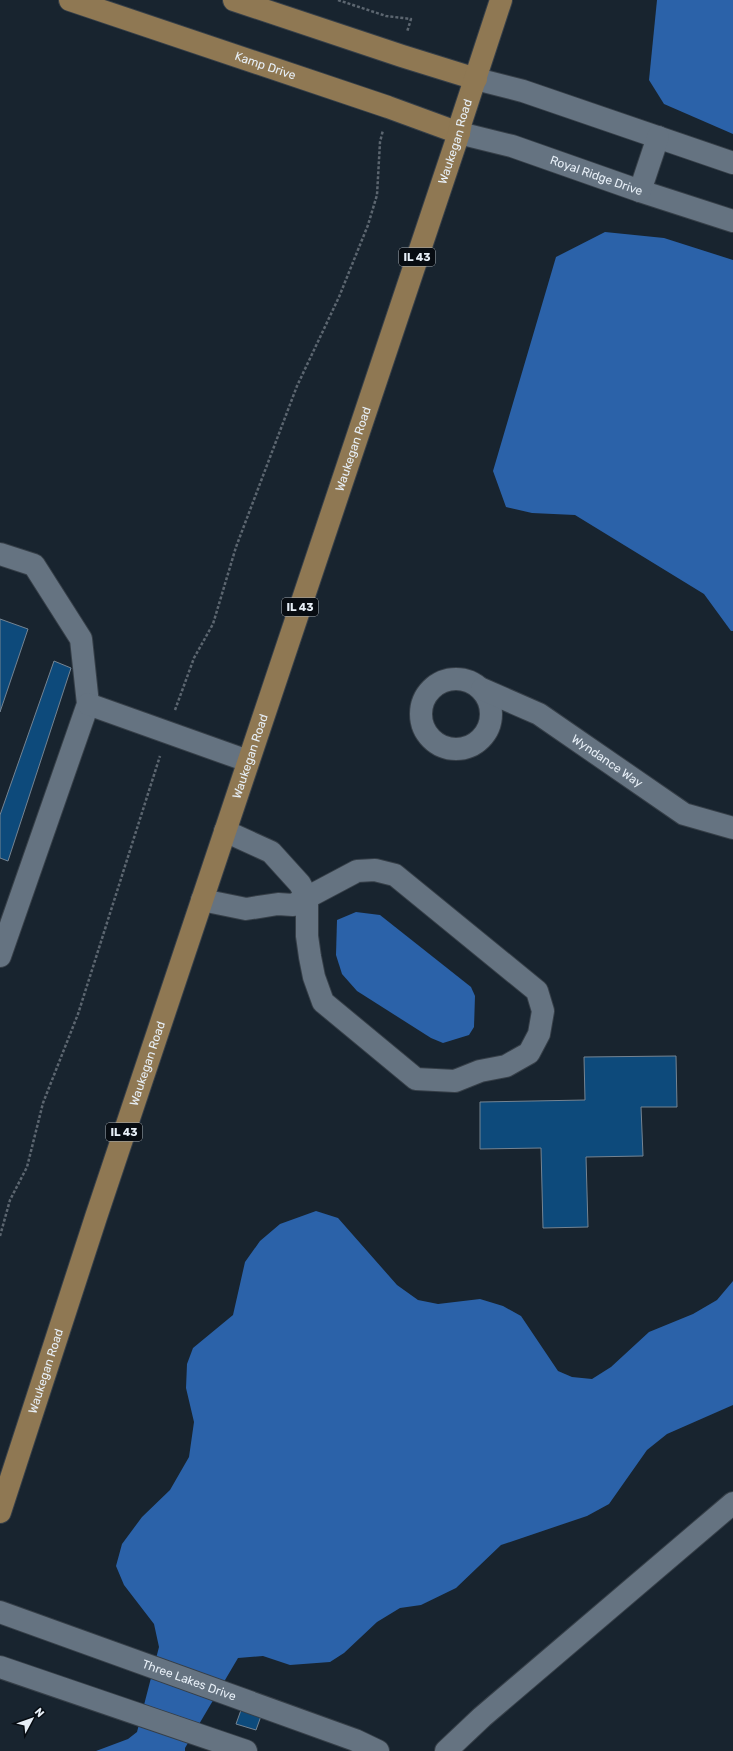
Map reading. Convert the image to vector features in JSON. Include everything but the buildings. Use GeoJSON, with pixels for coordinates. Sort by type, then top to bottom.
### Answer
{"type":"FeatureCollection","features":[{"type":"Feature","properties":{"kind":"main road","name":"Kamp Drive"},"geometry":{"type":"LineString","coordinates":[[70,0],[368,100],[459,133]]}},
{"type":"Feature","properties":{"kind":"main road"},"geometry":{"type":"LineString","coordinates":[[234,0],[476,79]]}},
{"type":"Feature","properties":{"kind":"main road","name":"Waukegan Road"},"geometry":{"type":"LineString","coordinates":[[0,1512],[58,1331],[459,133],[461,122],[501,0]]}},
{"type":"Feature","properties":{"kind":"street"},"geometry":{"type":"LineString","coordinates":[[476,79],[523,91],[733,164]]}},
{"type":"Feature","properties":{"kind":"street","name":"Royal Ridge Drive"},"geometry":{"type":"LineString","coordinates":[[459,133],[512,146],[640,191],[733,221]]}},
{"type":"Feature","properties":{"kind":"street"},"geometry":{"type":"LineString","coordinates":[[640,191],[658,137]]}},
{"type":"Feature","properties":{"kind":"street"},"geometry":{"type":"LineString","coordinates":[[0,554],[34,565],[81,638],[88,704],[4,933],[0,956]]}},
{"type":"Feature","properties":{"kind":"street","name":"Wyndance Way"},"geometry":{"type":"LineString","coordinates":[[482,689],[539,714],[684,814],[733,828]]}},
{"type":"Feature","properties":{"kind":"street"},"geometry":{"type":"LineString","coordinates":[[88,704],[248,761]]}},
{"type":"Feature","properties":{"kind":"street"},"geometry":{"type":"LineString","coordinates":[[202,900],[246,909],[278,904],[293,905],[307,898],[338,880],[357,871],[375,870],[395,875],[537,991],[543,1011],[539,1034],[529,1053],[506,1066],[480,1071],[455,1081],[416,1079],[323,1002],[314,977],[310,957],[307,936],[307,898],[300,884],[271,852],[225,831]]}},
{"type":"Feature","properties":{"kind":"street"},"geometry":{"type":"LineString","coordinates":[[446,1751],[482,1717],[733,1503]]}},
{"type":"Feature","properties":{"kind":"street","name":"Three Lakes Drive"},"geometry":{"type":"LineString","coordinates":[[0,1612],[236,1697],[338,1743],[378,1751]]}},
{"type":"Feature","properties":{"kind":"street"},"geometry":{"type":"LineString","coordinates":[[0,1667],[246,1751]]}},
{"type":"Feature","properties":{"kind":"path"},"geometry":{"type":"LineString","coordinates":[[338,0],[386,16],[411,19]]}},
{"type":"Feature","properties":{"kind":"path"},"geometry":{"type":"LineString","coordinates":[[0,1236],[10,1200],[27,1167],[43,1103],[78,1014],[167,732],[194,658],[212,624],[236,547],[297,386],[339,297],[368,225],[377,195],[380,142]]}},
{"type":"Feature","properties":{"kind":"water"},"geometry":{"type":"Polygon","coordinates":[[[657,0],[733,0],[733,134],[664,104],[649,80],[657,0]]]}},
{"type":"Feature","properties":{"kind":"water"},"geometry":{"type":"Polygon","coordinates":[[[605,232],[664,238],[733,260],[733,631],[731,631],[704,594],[575,515],[532,513],[506,507],[493,471],[556,257],[605,232]]]}},
{"type":"Feature","properties":{"kind":"water"},"geometry":{"type":"Polygon","coordinates":[[[356,912],[380,915],[471,987],[475,996],[474,1027],[469,1035],[443,1043],[431,1038],[357,991],[342,974],[336,955],[337,920],[356,912]]]}},
{"type":"Feature","properties":{"kind":"water"},"geometry":{"type":"Polygon","coordinates":[[[316,1211],[338,1218],[397,1285],[418,1300],[438,1304],[480,1299],[503,1306],[521,1316],[558,1371],[572,1377],[592,1379],[611,1367],[649,1332],[693,1314],[717,1300],[733,1281],[733,1405],[667,1434],[647,1450],[609,1504],[587,1516],[501,1545],[456,1588],[421,1605],[400,1608],[377,1622],[344,1653],[330,1662],[290,1665],[263,1656],[238,1658],[185,1748],[185,1751],[96,1751],[128,1739],[137,1732],[159,1647],[154,1624],[124,1585],[116,1566],[122,1544],[142,1517],[170,1490],[189,1457],[194,1422],[186,1388],[187,1364],[193,1348],[233,1315],[245,1262],[260,1241],[280,1224],[316,1211]]]}}]}
